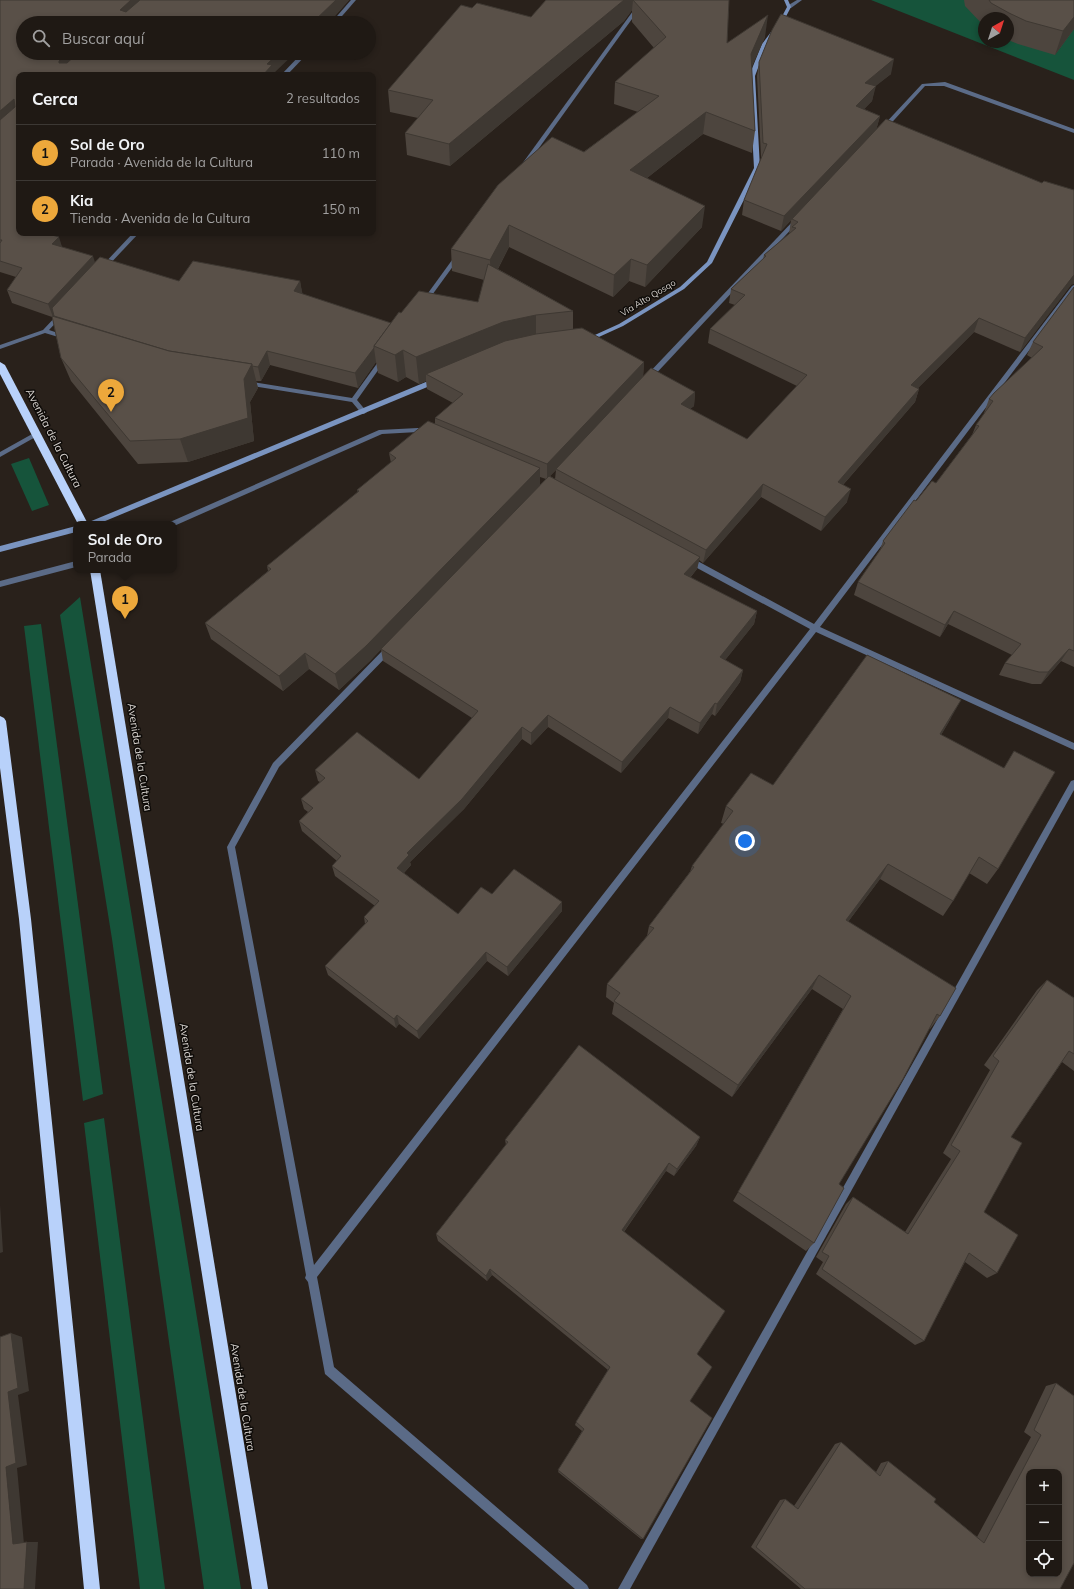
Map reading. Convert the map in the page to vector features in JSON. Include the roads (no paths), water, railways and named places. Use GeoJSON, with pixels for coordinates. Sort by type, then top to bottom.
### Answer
{"type":"FeatureCollection","features":[{"type":"Feature","properties":{"kind":"highway","name":"Avenida de la Cultura"},"geometry":{"type":"LineString","coordinates":[[0,365],[81,521]]}},
{"type":"Feature","properties":{"kind":"highway","name":"Avenida de la Cultura"},"geometry":{"type":"LineString","coordinates":[[95,573],[260,1589]]}},
{"type":"Feature","properties":{"kind":"highway"},"geometry":{"type":"LineString","coordinates":[[0,721],[25,919],[92,1589]]}},
{"type":"Feature","properties":{"kind":"street"},"geometry":{"type":"LineString","coordinates":[[339,16],[354,0]]}},
{"type":"Feature","properties":{"kind":"street"},"geometry":{"type":"LineString","coordinates":[[786,0],[789,7],[800,0]]}},
{"type":"Feature","properties":{"kind":"street","name":"Via Alto Qosqo"},"geometry":{"type":"LineString","coordinates":[[582,341],[589,340],[621,325],[682,288],[709,262],[757,168],[752,76],[765,44],[789,7]]}},
{"type":"Feature","properties":{"kind":"street"},"geometry":{"type":"LineString","coordinates":[[518,174],[635,12]]}},
{"type":"Feature","properties":{"kind":"street"},"geometry":{"type":"LineString","coordinates":[[287,72],[298,60]]}},
{"type":"Feature","properties":{"kind":"street"},"geometry":{"type":"LineString","coordinates":[[875,137],[924,85],[945,84],[1074,131]]}},
{"type":"Feature","properties":{"kind":"street"},"geometry":{"type":"LineString","coordinates":[[641,386],[804,212]]}},
{"type":"Feature","properties":{"kind":"street"},"geometry":{"type":"LineString","coordinates":[[98,273],[133,236]]}},
{"type":"Feature","properties":{"kind":"street"},"geometry":{"type":"LineString","coordinates":[[419,310],[461,251]]}},
{"type":"Feature","properties":{"kind":"street"},"geometry":{"type":"LineString","coordinates":[[310,1278],[815,628],[1074,287]]}},
{"type":"Feature","properties":{"kind":"street"},"geometry":{"type":"LineString","coordinates":[[0,348],[45,331],[66,308]]}},
{"type":"Feature","properties":{"kind":"street"},"geometry":{"type":"LineString","coordinates":[[45,331],[74,340]]}},
{"type":"Feature","properties":{"kind":"street"},"geometry":{"type":"LineString","coordinates":[[354,400],[386,355]]}},
{"type":"Feature","properties":{"kind":"street"},"geometry":{"type":"LineString","coordinates":[[97,521],[439,380]]}},
{"type":"Feature","properties":{"kind":"street"},"geometry":{"type":"LineString","coordinates":[[238,382],[354,400],[364,412]]}},
{"type":"Feature","properties":{"kind":"street"},"geometry":{"type":"LineString","coordinates":[[177,522],[381,432],[418,430],[433,436]]}},
{"type":"Feature","properties":{"kind":"street"},"geometry":{"type":"LineString","coordinates":[[0,455],[36,435]]}},
{"type":"Feature","properties":{"kind":"street"},"geometry":{"type":"LineString","coordinates":[[0,549],[73,530]]}},
{"type":"Feature","properties":{"kind":"street"},"geometry":{"type":"LineString","coordinates":[[682,556],[815,628],[1074,747]]}},
{"type":"Feature","properties":{"kind":"street"},"geometry":{"type":"LineString","coordinates":[[0,584],[73,565]]}},
{"type":"Feature","properties":{"kind":"street"},"geometry":{"type":"LineString","coordinates":[[393,645],[276,766],[230,847],[310,1278],[329,1370],[583,1589]]}},
{"type":"Feature","properties":{"kind":"street"},"geometry":{"type":"LineString","coordinates":[[624,1589],[1074,783]]}},
{"type":"Feature","properties":{"kind":"place","name":"Kia"},"geometry":{"type":"Point","coordinates":[111,412]}},
{"type":"Feature","properties":{"kind":"place","name":"Sol de Oro"},"geometry":{"type":"Point","coordinates":[125,619]}}]}
